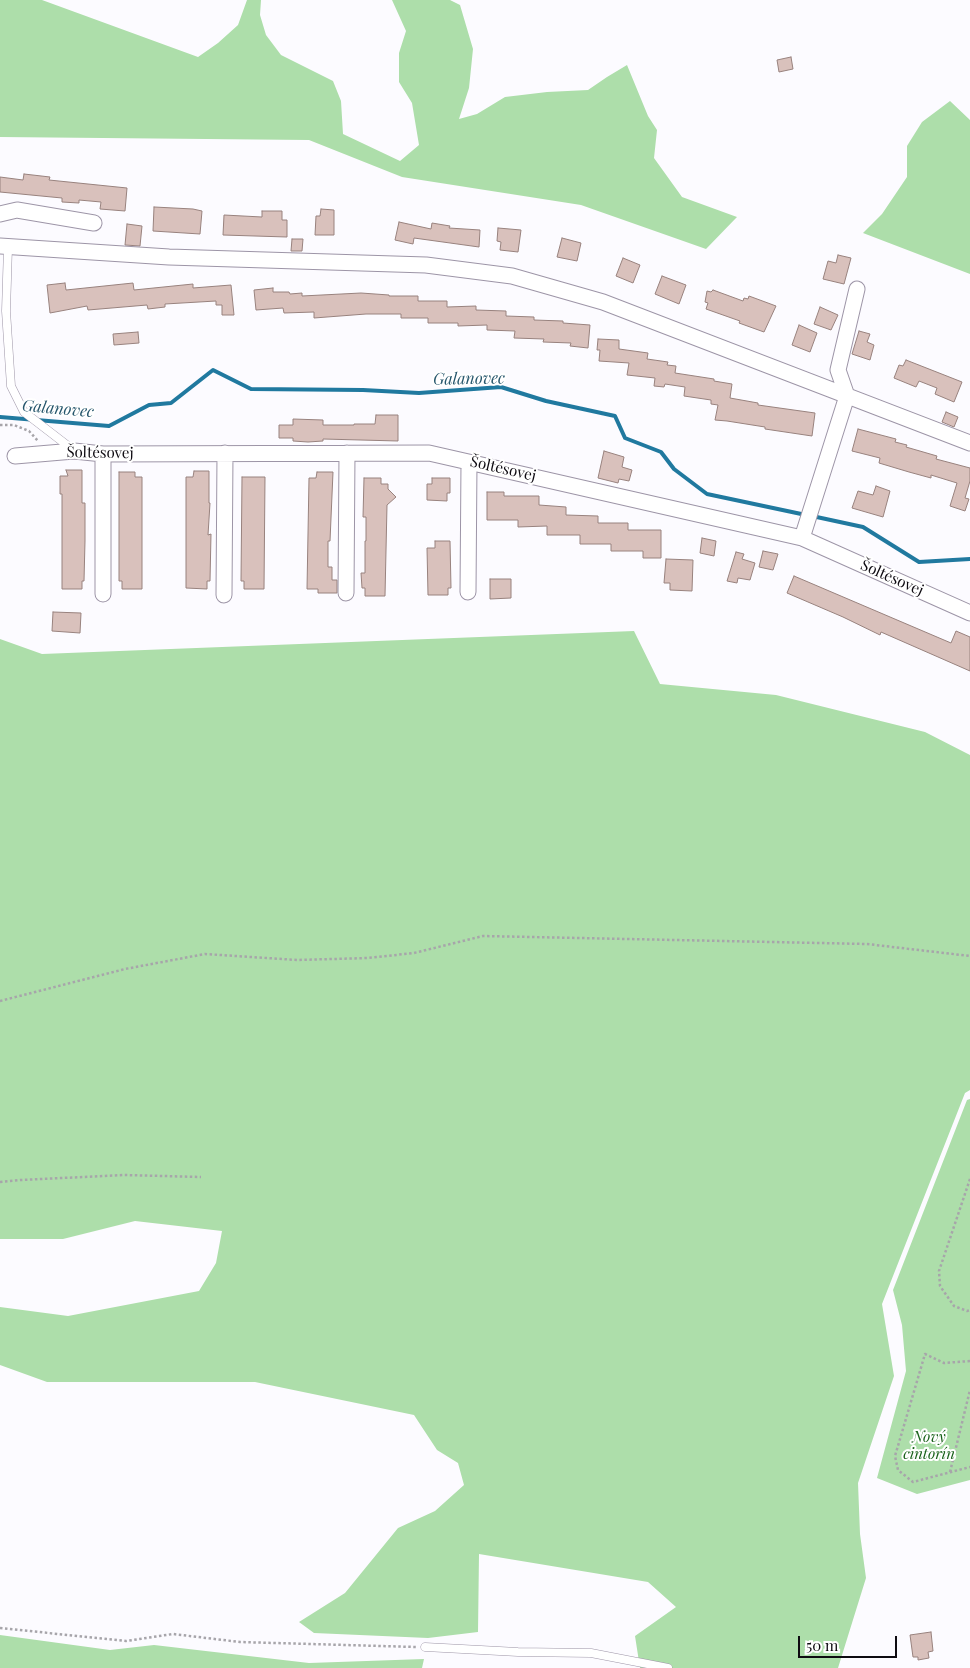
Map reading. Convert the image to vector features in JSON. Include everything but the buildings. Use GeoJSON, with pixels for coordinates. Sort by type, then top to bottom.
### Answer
{"type":"FeatureCollection","features":[{"type":"Feature","properties":{"kind":"street"},"geometry":{"type":"LineString","coordinates":[[0,214],[17,210],[94,223]]}},
{"type":"Feature","properties":{"kind":"street"},"geometry":{"type":"LineString","coordinates":[[4,247],[169,257],[426,265],[512,276],[603,302],[970,443]]}},
{"type":"Feature","properties":{"kind":"street"},"geometry":{"type":"LineString","coordinates":[[802,538],[847,396],[838,370],[857,288]]}},
{"type":"Feature","properties":{"kind":"street","name":"Šoltésovej"},"geometry":{"type":"LineString","coordinates":[[15,456],[74,451],[103,454],[429,452],[802,538],[970,613]]}},
{"type":"Feature","properties":{"kind":"street"},"geometry":{"type":"LineString","coordinates":[[224,595],[225,453]]}},
{"type":"Feature","properties":{"kind":"street"},"geometry":{"type":"LineString","coordinates":[[346,593],[347,453]]}},
{"type":"Feature","properties":{"kind":"street"},"geometry":{"type":"LineString","coordinates":[[102,594],[103,454]]}},
{"type":"Feature","properties":{"kind":"street"},"geometry":{"type":"LineString","coordinates":[[468,592],[469,462]]}},
{"type":"Feature","properties":{"kind":"lane"},"geometry":{"type":"LineString","coordinates":[[4,247],[6,311],[12,386],[24,412],[74,451]]}},
{"type":"Feature","properties":{"kind":"lane"},"geometry":{"type":"LineString","coordinates":[[425,1647],[518,1652],[591,1652],[668,1668]]}},
{"type":"Feature","properties":{"kind":"path"},"geometry":{"type":"LineString","coordinates":[[0,425],[14,425],[29,431],[48,453]]}},
{"type":"Feature","properties":{"kind":"path"},"geometry":{"type":"LineString","coordinates":[[0,1001],[125,969],[205,954],[297,960],[368,958],[414,953],[484,936],[867,944],[970,956]]}},
{"type":"Feature","properties":{"kind":"path"},"geometry":{"type":"LineString","coordinates":[[0,1182],[124,1175],[201,1177]]}},
{"type":"Feature","properties":{"kind":"path"},"geometry":{"type":"LineString","coordinates":[[970,1179],[939,1271],[940,1286],[954,1306],[966,1311],[970,1310]]}},
{"type":"Feature","properties":{"kind":"path"},"geometry":{"type":"LineString","coordinates":[[970,1361],[944,1364],[925,1354],[895,1456],[898,1470],[913,1482],[970,1467]]}},
{"type":"Feature","properties":{"kind":"path"},"geometry":{"type":"LineString","coordinates":[[950,1472],[970,1390]]}},
{"type":"Feature","properties":{"kind":"path"},"geometry":{"type":"LineString","coordinates":[[0,1628],[126,1641],[173,1634],[240,1642],[425,1647]]}},
{"type":"Feature","properties":{"kind":"green space"},"geometry":{"type":"Polygon","coordinates":[[[0,0],[42,0],[198,57],[218,43],[238,25],[247,0],[261,0],[260,15],[266,35],[281,55],[333,81],[341,101],[343,134],[400,161],[419,145],[412,103],[399,82],[399,53],[406,31],[392,0],[450,0],[460,5],[473,49],[469,88],[459,119],[477,114],[505,97],[588,90],[627,65],[648,116],[657,130],[654,158],[682,197],[737,217],[706,249],[581,205],[402,177],[309,140],[0,137],[0,0]]]}},
{"type":"Feature","properties":{"kind":"green space"},"geometry":{"type":"Polygon","coordinates":[[[950,101],[970,120],[970,274],[863,233],[882,214],[907,177],[907,146],[922,122],[950,101]]]}},
{"type":"Feature","properties":{"kind":"green space"},"geometry":{"type":"Polygon","coordinates":[[[634,631],[660,684],[776,695],[925,732],[970,755],[970,1090],[965,1093],[882,1304],[894,1376],[858,1483],[860,1534],[866,1578],[838,1668],[640,1668],[635,1636],[676,1607],[648,1582],[479,1554],[478,1632],[428,1638],[314,1633],[299,1622],[345,1593],[398,1528],[435,1511],[464,1485],[458,1463],[437,1450],[414,1415],[255,1382],[47,1382],[0,1365],[0,1307],[68,1316],[199,1291],[216,1263],[222,1231],[135,1221],[63,1239],[0,1239],[0,639],[42,654],[634,631]]]}},
{"type":"Feature","properties":{"kind":"green space","name":"Nový cintorín"},"geometry":{"type":"Polygon","coordinates":[[[970,1099],[970,1480],[917,1494],[877,1478],[906,1371],[902,1325],[893,1290],[967,1100],[970,1099]]]}},
{"type":"Feature","properties":{"kind":"green space"},"geometry":{"type":"Polygon","coordinates":[[[0,1635],[110,1650],[154,1645],[309,1663],[424,1659],[422,1668],[0,1668],[0,1635]]]}},
{"type":"Feature","properties":{"kind":"waterway","name":"Galanovec"},"geometry":{"type":"LineString","coordinates":[[0,417],[109,426],[149,405],[171,403],[213,370],[251,389],[363,390],[419,393],[501,387],[546,401],[615,416],[625,438],[661,452],[674,469],[707,494],[806,515]]}},
{"type":"Feature","properties":{"kind":"waterway","name":"Galanovec"},"geometry":{"type":"LineString","coordinates":[[812,516],[863,527],[919,562],[970,559]]}}]}
